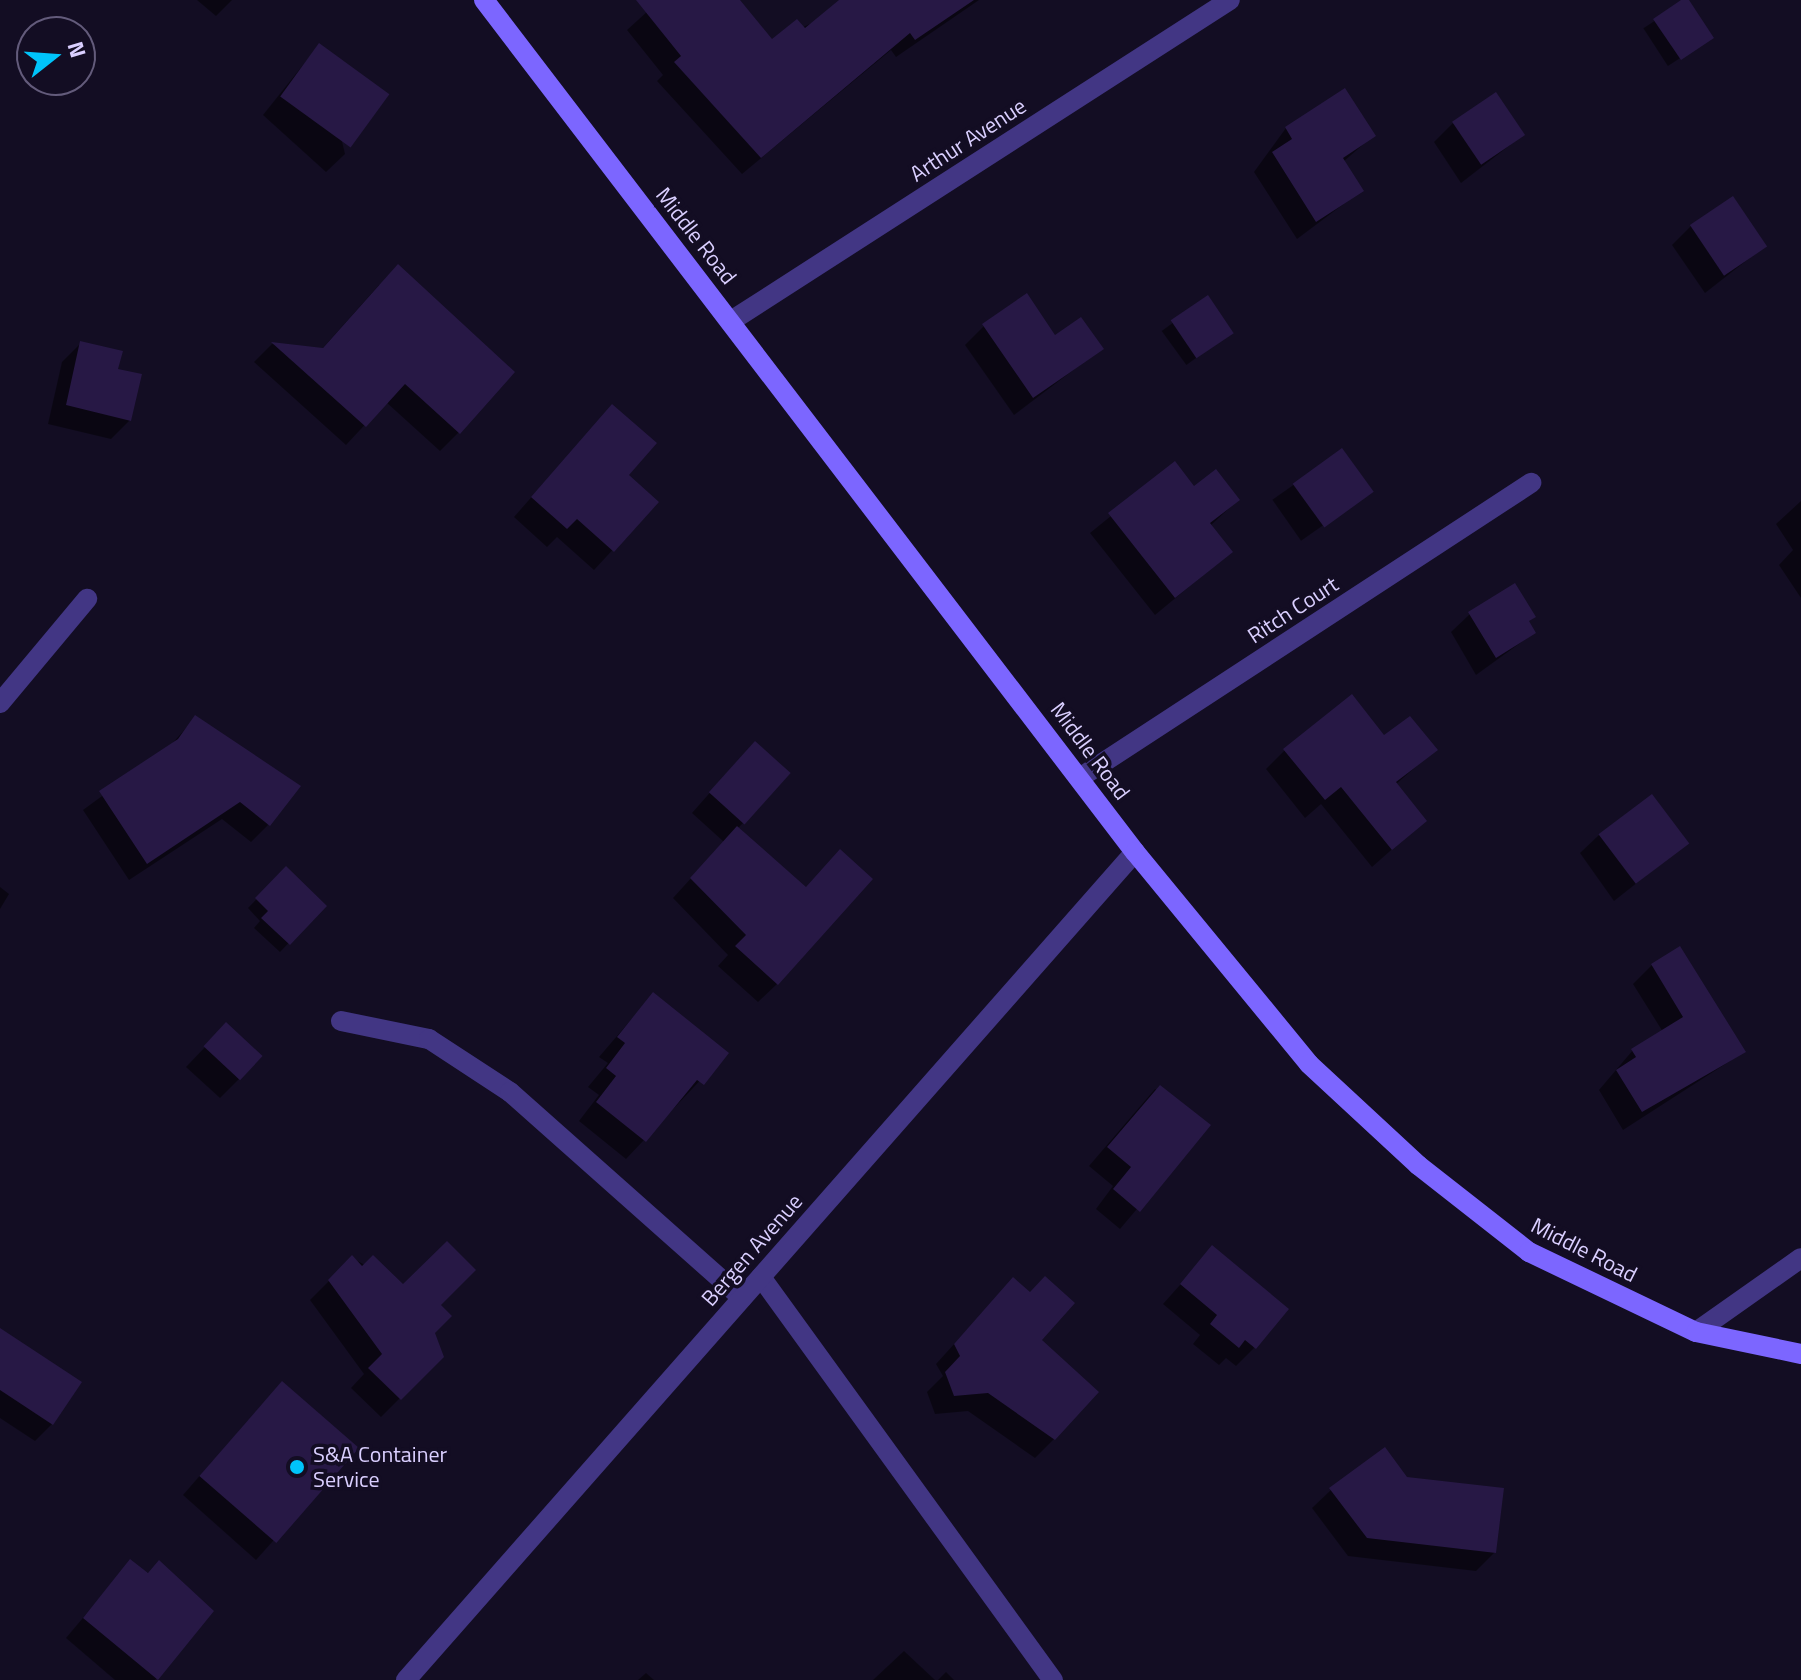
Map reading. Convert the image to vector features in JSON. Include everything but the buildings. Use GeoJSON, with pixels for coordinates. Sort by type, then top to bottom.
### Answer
{"type":"FeatureCollection","features":[{"type":"Feature","properties":{"kind":"main road","name":"Middle Road"},"geometry":{"type":"LineString","coordinates":[[484,0],[1081,777],[1135,852],[1309,1064],[1418,1165],[1529,1252],[1696,1332],[1801,1354]]}},
{"type":"Feature","properties":{"kind":"street","name":"Arthur Avenue"},"geometry":{"type":"LineString","coordinates":[[731,321],[1230,0]]}},
{"type":"Feature","properties":{"kind":"street","name":"Ritch Court"},"geometry":{"type":"LineString","coordinates":[[1081,777],[1531,483]]}},
{"type":"Feature","properties":{"kind":"street"},"geometry":{"type":"LineString","coordinates":[[0,703],[87,599]]}},
{"type":"Feature","properties":{"kind":"street","name":"Bergen Avenue"},"geometry":{"type":"LineString","coordinates":[[406,1680],[1135,852]]}},
{"type":"Feature","properties":{"kind":"street"},"geometry":{"type":"LineString","coordinates":[[341,1021],[429,1039],[510,1092],[742,1298]]}},
{"type":"Feature","properties":{"kind":"street"},"geometry":{"type":"LineString","coordinates":[[1696,1332],[1801,1258]]}},
{"type":"Feature","properties":{"kind":"street"},"geometry":{"type":"LineString","coordinates":[[761,1277],[1053,1680]]}},
{"type":"Feature","properties":{"kind":"place","name":"S&A Container Service"},"geometry":{"type":"Point","coordinates":[297,1467]}}]}
